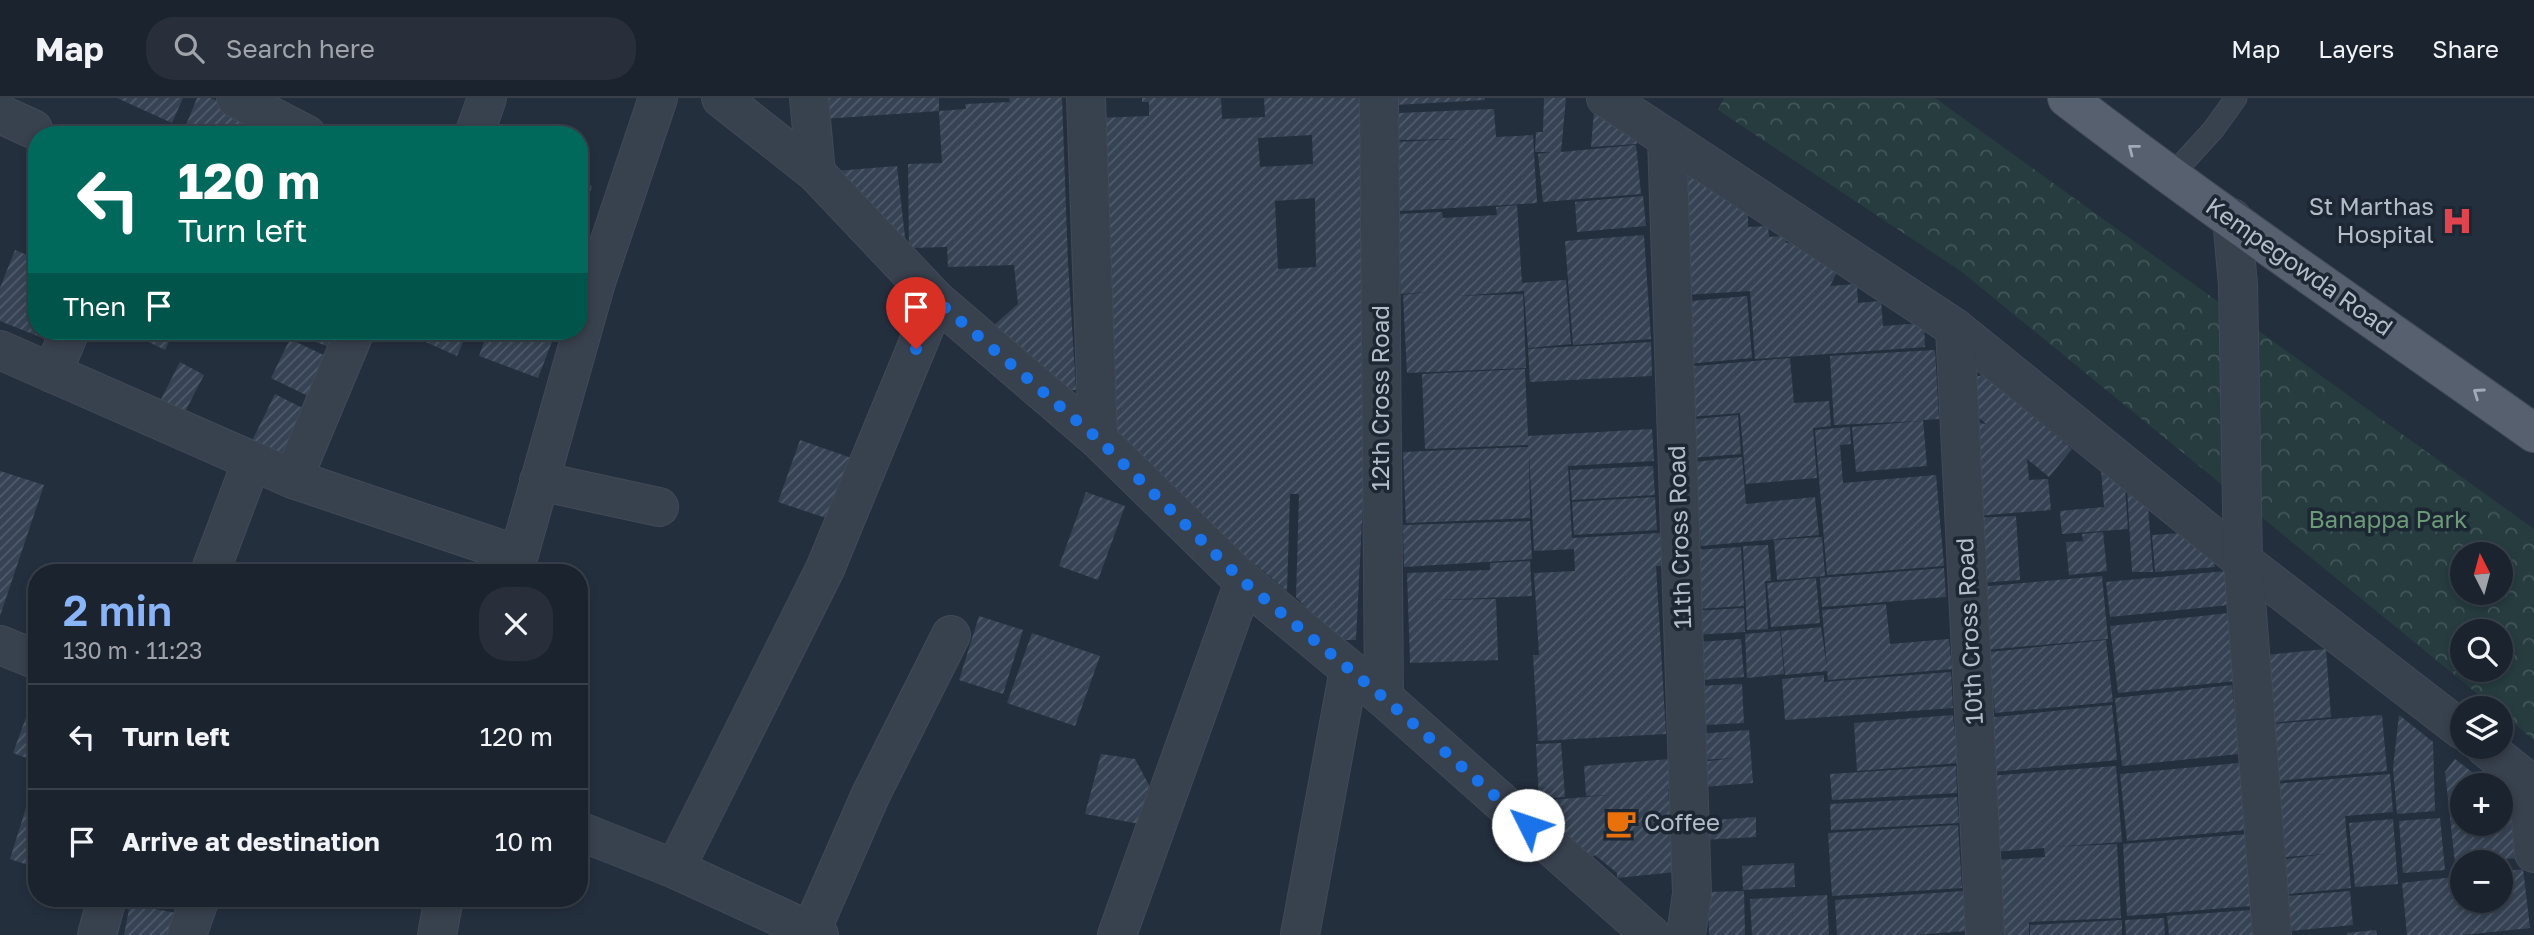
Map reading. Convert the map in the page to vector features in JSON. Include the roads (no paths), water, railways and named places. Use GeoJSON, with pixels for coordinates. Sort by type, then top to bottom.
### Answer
{"type":"FeatureCollection","features":[{"type":"Feature","properties":{"kind":"main road","name":"Kempegowda Road"},"geometry":{"type":"LineString","coordinates":[[2067,98],[2170,177],[2232,218],[2534,433]]}},
{"type":"Feature","properties":{"kind":"street"},"geometry":{"type":"LineString","coordinates":[[236,98],[290,126]]}},
{"type":"Feature","properties":{"kind":"street"},"geometry":{"type":"LineString","coordinates":[[477,126],[487,98]]}},
{"type":"Feature","properties":{"kind":"street"},"geometry":{"type":"LineString","coordinates":[[588,276],[658,98]]}},
{"type":"Feature","properties":{"kind":"street"},"geometry":{"type":"LineString","coordinates":[[721,98],[816,173],[936,300],[1098,439],[1244,582],[1384,698],[1651,935]]}},
{"type":"Feature","properties":{"kind":"street"},"geometry":{"type":"LineString","coordinates":[[809,98],[816,173]]}},
{"type":"Feature","properties":{"kind":"street"},"geometry":{"type":"LineString","coordinates":[[1086,98],[1098,439]]}},
{"type":"Feature","properties":{"kind":"street","name":"12th Cross Road"},"geometry":{"type":"LineString","coordinates":[[1379,98],[1384,698]]}},
{"type":"Feature","properties":{"kind":"street"},"geometry":{"type":"LineString","coordinates":[[1606,98],[1955,328],[2243,561],[2450,721]]}},
{"type":"Feature","properties":{"kind":"street","name":"11th Cross Road"},"geometry":{"type":"LineString","coordinates":[[1667,138],[1692,894],[1686,935]]}},
{"type":"Feature","properties":{"kind":"street"},"geometry":{"type":"LineString","coordinates":[[2232,218],[2238,285],[2243,561],[2272,935]]}},
{"type":"Feature","properties":{"kind":"street"},"geometry":{"type":"LineString","coordinates":[[675,869],[825,569],[936,300]]}},
{"type":"Feature","properties":{"kind":"street","name":"10th Cross Road"},"geometry":{"type":"LineString","coordinates":[[1955,328],[1985,935]]}},
{"type":"Feature","properties":{"kind":"street"},"geometry":{"type":"LineString","coordinates":[[52,373],[66,340]]}},
{"type":"Feature","properties":{"kind":"street"},"geometry":{"type":"LineString","coordinates":[[293,479],[351,340]]}},
{"type":"Feature","properties":{"kind":"street"},"geometry":{"type":"LineString","coordinates":[[0,350],[293,479],[516,563],[572,340]]}},
{"type":"Feature","properties":{"kind":"street"},"geometry":{"type":"LineString","coordinates":[[213,564],[252,461]]}},
{"type":"Feature","properties":{"kind":"street"},"geometry":{"type":"LineString","coordinates":[[538,481],[659,507]]}},
{"type":"Feature","properties":{"kind":"street"},"geometry":{"type":"LineString","coordinates":[[1117,935],[1244,582]]}},
{"type":"Feature","properties":{"kind":"street"},"geometry":{"type":"LineString","coordinates":[[588,835],[675,869],[815,933],[871,794],[951,635]]}},
{"type":"Feature","properties":{"kind":"street"},"geometry":{"type":"LineString","coordinates":[[0,645],[28,656]]}},
{"type":"Feature","properties":{"kind":"street"},"geometry":{"type":"LineString","coordinates":[[1300,935],[1349,670]]}},
{"type":"Feature","properties":{"kind":"street"},"geometry":{"type":"LineString","coordinates":[[2500,759],[2531,783],[2534,853]]}},
{"type":"Feature","properties":{"kind":"street"},"geometry":{"type":"LineString","coordinates":[[97,935],[105,907]]}},
{"type":"Feature","properties":{"kind":"street"},"geometry":{"type":"LineString","coordinates":[[187,935],[197,907]]}},
{"type":"Feature","properties":{"kind":"street"},"geometry":{"type":"LineString","coordinates":[[437,935],[442,907]]}},
{"type":"Feature","properties":{"kind":"lane"},"geometry":{"type":"LineString","coordinates":[[2170,177],[2213,130],[2236,98]]}},
{"type":"Feature","properties":{"kind":"place","name":"St Marthas Hospital"},"geometry":{"type":"Point","coordinates":[2457,221]}},
{"type":"Feature","properties":{"kind":"place","name":"Coffee"},"geometry":{"type":"Point","coordinates":[1621,823]}},
{"type":"Feature","properties":{"kind":"park label","name":"Banappa Park"},"geometry":{"type":"Point","coordinates":[2388,520]}}]}
